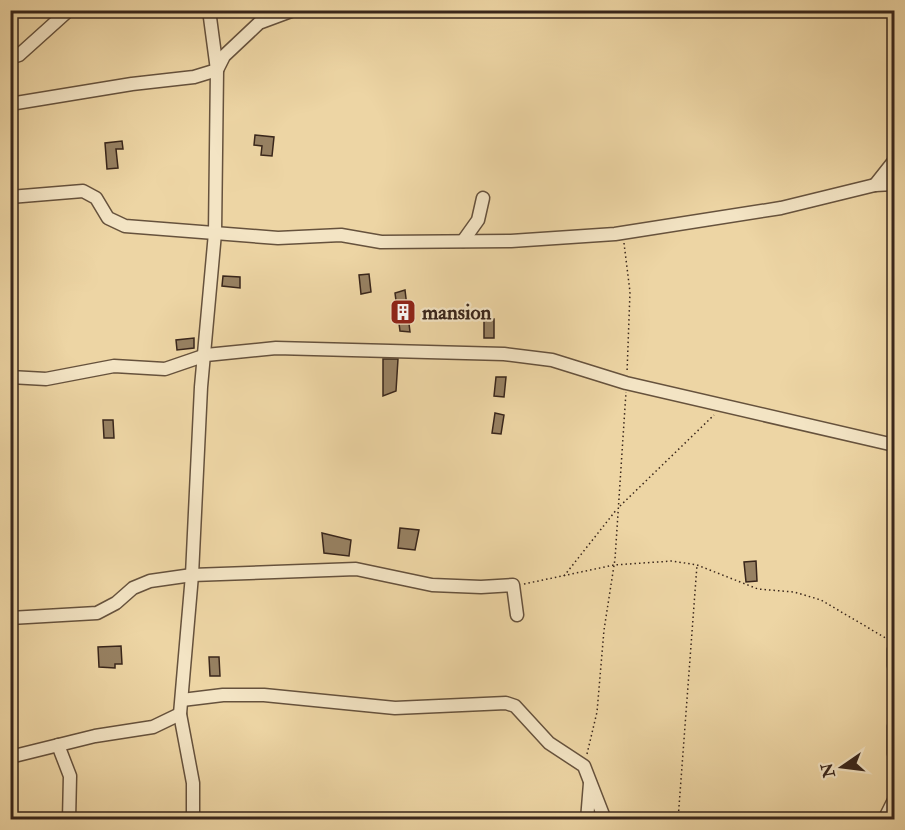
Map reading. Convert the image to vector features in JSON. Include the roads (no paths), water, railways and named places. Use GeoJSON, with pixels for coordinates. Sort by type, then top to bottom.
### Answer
{"type":"FeatureCollection","features":[{"type":"Feature","properties":{"kind":"street"},"geometry":{"type":"LineString","coordinates":[[10,58],[19,56],[69,10]]}},
{"type":"Feature","properties":{"kind":"street"},"geometry":{"type":"LineString","coordinates":[[193,819],[193,783],[180,714],[192,575],[201,387],[206,355],[215,232],[217,70],[209,10]]}},
{"type":"Feature","properties":{"kind":"street"},"geometry":{"type":"LineString","coordinates":[[10,104],[132,84],[194,77],[217,70],[224,56],[259,23],[294,10]]}},
{"type":"Feature","properties":{"kind":"street"},"geometry":{"type":"LineString","coordinates":[[875,185],[894,161]]}},
{"type":"Feature","properties":{"kind":"street"},"geometry":{"type":"LineString","coordinates":[[10,197],[83,191],[96,198],[108,218],[125,226],[278,238],[341,235],[381,242],[462,241],[621,234],[780,208],[875,185],[894,184]]}},
{"type":"Feature","properties":{"kind":"street"},"geometry":{"type":"LineString","coordinates":[[462,241],[478,220],[483,198]]}},
{"type":"Feature","properties":{"kind":"street"},"geometry":{"type":"LineString","coordinates":[[10,377],[46,379],[114,366],[165,369],[206,355],[276,348],[504,354],[552,360],[626,383],[725,404],[894,446]]}},
{"type":"Feature","properties":{"kind":"street"},"geometry":{"type":"LineString","coordinates":[[10,618],[97,613],[116,603],[134,588],[150,581],[192,575],[356,569],[442,586],[513,585],[517,615]]}},
{"type":"Feature","properties":{"kind":"street"},"geometry":{"type":"LineString","coordinates":[[894,649],[894,666]]}},
{"type":"Feature","properties":{"kind":"street"},"geometry":{"type":"LineString","coordinates":[[182,700],[223,695],[264,695],[395,708],[506,703],[515,706],[549,743],[584,766],[605,819]]}},
{"type":"Feature","properties":{"kind":"street"},"geometry":{"type":"LineString","coordinates":[[10,757],[95,736],[153,727],[180,714]]}},
{"type":"Feature","properties":{"kind":"street"},"geometry":{"type":"LineString","coordinates":[[894,726],[894,754]]}},
{"type":"Feature","properties":{"kind":"street"},"geometry":{"type":"LineString","coordinates":[[58,745],[70,776],[69,819]]}},
{"type":"Feature","properties":{"kind":"street"},"geometry":{"type":"LineString","coordinates":[[587,819],[591,779]]}},
{"type":"Feature","properties":{"kind":"street"},"geometry":{"type":"LineString","coordinates":[[884,819],[894,800]]}},
{"type":"Feature","properties":{"kind":"place","name":"mansion"},"geometry":{"type":"Point","coordinates":[403,312]}}]}
